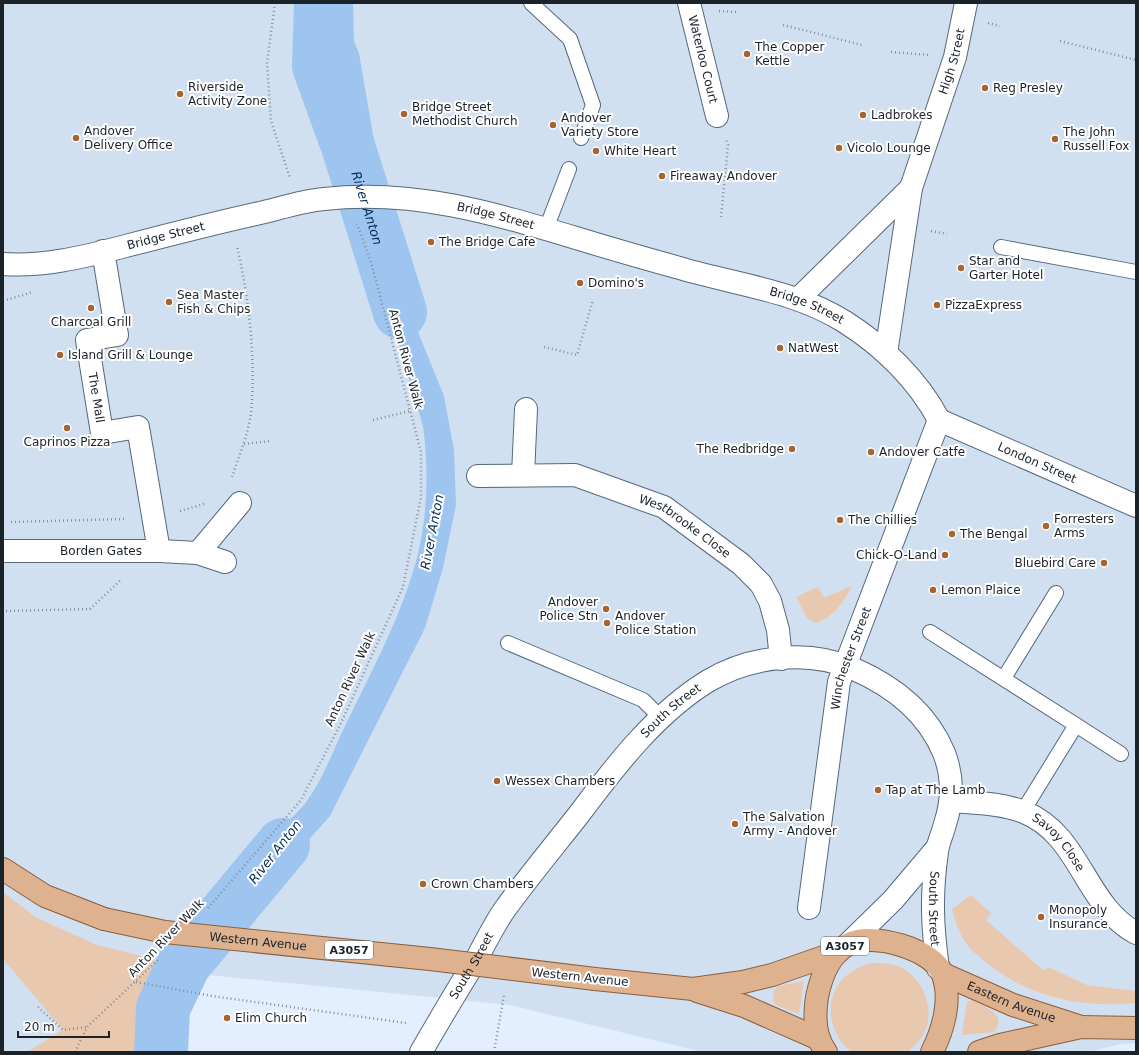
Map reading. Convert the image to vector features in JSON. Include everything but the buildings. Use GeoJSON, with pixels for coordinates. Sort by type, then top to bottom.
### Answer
{"type":"FeatureCollection","features":[{"type":"Feature","properties":{"kind":"main road","name":"Western Avenue"},"geometry":{"type":"LineString","coordinates":[[3,869],[45,896],[104,919],[165,932],[430,959],[693,989],[744,1006],[822,1047]]}},
{"type":"Feature","properties":{"kind":"main road","name":"A3057"},"geometry":{"type":"LineString","coordinates":[[822,1047],[815,1023],[819,988],[829,964],[843,948],[860,940],[890,942],[912,949],[926,956],[941,971]]}},
{"type":"Feature","properties":{"kind":"main road","name":"Western Avenue"},"geometry":{"type":"LineString","coordinates":[[693,989],[743,982],[772,975],[843,948]]}},
{"type":"Feature","properties":{"kind":"main road","name":"Eastern Avenue"},"geometry":{"type":"LineString","coordinates":[[941,971],[1013,1005],[1081,1027]]}},
{"type":"Feature","properties":{"kind":"main road"},"geometry":{"type":"LineString","coordinates":[[932,1052],[939,1037],[946,1003],[941,971]]}},
{"type":"Feature","properties":{"kind":"main road","name":"Eastern Avenue"},"geometry":{"type":"LineString","coordinates":[[979,1052],[1015,1041],[1081,1027],[1136,1028]]}},
{"type":"Feature","properties":{"kind":"street","name":"Waterloo Court"},"geometry":{"type":"LineString","coordinates":[[689,3],[716,116]]}},
{"type":"Feature","properties":{"kind":"street","name":"High Street"},"geometry":{"type":"LineString","coordinates":[[886,352],[911,188],[955,57],[966,3]]}},
{"type":"Feature","properties":{"kind":"street","name":"High Street"},"geometry":{"type":"LineString","coordinates":[[798,299],[911,188]]}},
{"type":"Feature","properties":{"kind":"street","name":"Bridge Street"},"geometry":{"type":"LineString","coordinates":[[3,264],[43,264],[103,252],[298,204],[324,199],[388,198],[456,204],[714,278],[761,287],[798,299],[846,322],[886,352],[916,386],[939,420]]}},
{"type":"Feature","properties":{"kind":"street","name":"The Mall"},"geometry":{"type":"LineString","coordinates":[[103,252],[117,335],[87,340],[102,433],[138,428],[159,551]]}},
{"type":"Feature","properties":{"kind":"street"},"geometry":{"type":"LineString","coordinates":[[523,475],[526,409]]}},
{"type":"Feature","properties":{"kind":"street","name":"London Street"},"geometry":{"type":"LineString","coordinates":[[939,420],[1136,506]]}},
{"type":"Feature","properties":{"kind":"street","name":"Winchester Street"},"geometry":{"type":"LineString","coordinates":[[809,908],[838,690],[845,665],[939,420]]}},
{"type":"Feature","properties":{"kind":"street","name":"Westbrooke Close"},"geometry":{"type":"LineString","coordinates":[[478,476],[575,474],[664,507],[741,564],[760,584],[770,601],[778,630],[782,658]]}},
{"type":"Feature","properties":{"kind":"street"},"geometry":{"type":"LineString","coordinates":[[198,553],[240,503]]}},
{"type":"Feature","properties":{"kind":"street","name":"Borden Gates"},"geometry":{"type":"LineString","coordinates":[[3,551],[159,551],[198,553],[225,562]]}},
{"type":"Feature","properties":{"kind":"street","name":"South Street"},"geometry":{"type":"LineString","coordinates":[[421,1052],[505,910],[602,783],[642,737],[694,691],[724,673],[744,666],[782,658],[825,659],[845,665],[892,689],[915,709],[930,725],[949,768],[951,784],[951,801],[937,848],[932,908],[941,971]]}},
{"type":"Feature","properties":{"kind":"street","name":"Savoy Close"},"geometry":{"type":"LineString","coordinates":[[951,801],[986,804],[1023,811],[1048,826],[1070,848],[1102,903],[1116,918],[1136,934]]}},
{"type":"Feature","properties":{"kind":"street","name":"South Street"},"geometry":{"type":"LineString","coordinates":[[843,948],[893,900],[937,848]]}},
{"type":"Feature","properties":{"kind":"lane"},"geometry":{"type":"LineString","coordinates":[[531,3],[570,39],[593,105],[581,138]]}},
{"type":"Feature","properties":{"kind":"lane"},"geometry":{"type":"LineString","coordinates":[[546,229],[569,169]]}},
{"type":"Feature","properties":{"kind":"lane"},"geometry":{"type":"LineString","coordinates":[[1001,247],[1136,272]]}},
{"type":"Feature","properties":{"kind":"lane"},"geometry":{"type":"LineString","coordinates":[[1004,678],[1056,593]]}},
{"type":"Feature","properties":{"kind":"lane"},"geometry":{"type":"LineString","coordinates":[[930,632],[1121,754]]}},
{"type":"Feature","properties":{"kind":"lane"},"geometry":{"type":"LineString","coordinates":[[508,643],[643,700],[662,718]]}},
{"type":"Feature","properties":{"kind":"lane"},"geometry":{"type":"LineString","coordinates":[[1023,811],[1076,725]]}},
{"type":"Feature","properties":{"kind":"path"},"geometry":{"type":"LineString","coordinates":[[275,3],[267,63],[271,121],[298,204]]}},
{"type":"Feature","properties":{"kind":"path"},"geometry":{"type":"LineString","coordinates":[[783,25],[862,45]]}},
{"type":"Feature","properties":{"kind":"path"},"geometry":{"type":"LineString","coordinates":[[1060,42],[1136,60]]}},
{"type":"Feature","properties":{"kind":"path"},"geometry":{"type":"LineString","coordinates":[[891,52],[955,57]]}},
{"type":"Feature","properties":{"kind":"path"},"geometry":{"type":"LineString","coordinates":[[716,116],[728,145],[721,217]]}},
{"type":"Feature","properties":{"kind":"path","name":"Anton River Walk"},"geometry":{"type":"LineString","coordinates":[[204,913],[301,800],[341,723],[403,587],[421,497],[421,452],[371,262],[358,233]]}},
{"type":"Feature","properties":{"kind":"path"},"geometry":{"type":"LineString","coordinates":[[230,484],[244,444],[251,413],[251,341],[240,257]]}},
{"type":"Feature","properties":{"kind":"path"},"geometry":{"type":"LineString","coordinates":[[544,347],[577,355],[594,300]]}},
{"type":"Feature","properties":{"kind":"path"},"geometry":{"type":"LineString","coordinates":[[373,420],[410,411]]}},
{"type":"Feature","properties":{"kind":"path"},"geometry":{"type":"LineString","coordinates":[[244,444],[271,441]]}},
{"type":"Feature","properties":{"kind":"path"},"geometry":{"type":"LineString","coordinates":[[4,522],[153,518],[211,502]]}},
{"type":"Feature","properties":{"kind":"path"},"geometry":{"type":"LineString","coordinates":[[6,611],[90,609],[126,575]]}},
{"type":"Feature","properties":{"kind":"path","name":"Anton River Walk"},"geometry":{"type":"LineString","coordinates":[[75,1052],[87,1027],[162,956]]}},
{"type":"Feature","properties":{"kind":"path"},"geometry":{"type":"LineString","coordinates":[[136,982],[212,996],[436,1027]]}},
{"type":"Feature","properties":{"kind":"path"},"geometry":{"type":"LineString","coordinates":[[38,1007],[63,1030],[87,1027]]}},
{"type":"Feature","properties":{"kind":"shaded area"},"geometry":{"type":"Polygon","coordinates":[[[3,3],[1136,3],[1136,1043],[1121,1044],[1089,1052],[702,1052],[510,1005],[198,974],[126,1052],[3,1052],[3,3]]]}},
{"type":"Feature","properties":{"kind":"shaded area"},"geometry":{"type":"Polygon","coordinates":[[[851,586],[849,592],[838,608],[828,617],[816,623],[807,618],[796,597],[818,587],[824,598],[851,586]]]}},
{"type":"Feature","properties":{"kind":"shaded area"},"geometry":{"type":"Polygon","coordinates":[[[3,892],[37,918],[97,945],[127,952],[201,974],[180,1047],[180,1052],[27,1052],[63,1030],[3,959],[3,892]]]}},
{"type":"Feature","properties":{"kind":"shaded area"},"geometry":{"type":"Polygon","coordinates":[[[971,895],[991,913],[986,920],[1044,971],[1048,967],[1087,985],[1136,991],[1136,1003],[1096,1004],[1077,1002],[1039,993],[1004,976],[968,946],[958,927],[952,909],[971,895]]]}},
{"type":"Feature","properties":{"kind":"shaded area"},"geometry":{"type":"Polygon","coordinates":[[[871,963],[891,964],[902,968],[911,974],[923,991],[929,1011],[928,1021],[925,1032],[919,1041],[908,1052],[852,1052],[844,1045],[833,1026],[831,1005],[833,994],[838,984],[852,971],[871,963]]]}},
{"type":"Feature","properties":{"kind":"shaded area"},"geometry":{"type":"Polygon","coordinates":[[[804,981],[799,1014],[778,1006],[773,1002],[774,990],[778,986],[804,981]]]}},
{"type":"Feature","properties":{"kind":"shaded area"},"geometry":{"type":"Polygon","coordinates":[[[972,1000],[988,1008],[997,1016],[998,1026],[994,1032],[962,1034],[967,1002],[972,1000]]]}},
{"type":"Feature","properties":{"kind":"water"},"geometry":{"type":"Polygon","coordinates":[[[304,3],[353,3],[354,41],[359,53],[377,158],[345,156],[304,102],[301,58],[304,3]]]}},
{"type":"Feature","properties":{"kind":"water"},"geometry":{"type":"Polygon","coordinates":[[[399,240],[416,327],[444,396],[454,450],[456,505],[443,568],[425,628],[330,816],[251,905],[221,901],[277,833],[304,805],[317,785],[389,635],[404,599],[416,563],[426,505],[426,465],[423,426],[368,242],[399,240]]]}},
{"type":"Feature","properties":{"kind":"water"},"geometry":{"type":"Polygon","coordinates":[[[158,973],[204,982],[182,1025],[177,1052],[150,1052],[150,1010],[158,973]]]}},
{"type":"Feature","properties":{"kind":"waterway","name":"River Anton"},"geometry":{"type":"LineString","coordinates":[[321,3],[319,66],[348,146],[400,312]]}},
{"type":"Feature","properties":{"kind":"waterway","name":"River Anton"},"geometry":{"type":"LineString","coordinates":[[161,1052],[163,1008],[184,964],[283,845]]}},
{"type":"Feature","properties":{"kind":"place","name":"The Copper Kettle"},"geometry":{"type":"Point","coordinates":[747,54]}},
{"type":"Feature","properties":{"kind":"place","name":"Reg Presley"},"geometry":{"type":"Point","coordinates":[985,88]}},
{"type":"Feature","properties":{"kind":"place","name":"Riverside Activity Zone"},"geometry":{"type":"Point","coordinates":[180,94]}},
{"type":"Feature","properties":{"kind":"place","name":"Bridge Street Methodist Church"},"geometry":{"type":"Point","coordinates":[404,114]}},
{"type":"Feature","properties":{"kind":"place","name":"Ladbrokes"},"geometry":{"type":"Point","coordinates":[863,115]}},
{"type":"Feature","properties":{"kind":"place","name":"Andover Variety Store"},"geometry":{"type":"Point","coordinates":[553,125]}},
{"type":"Feature","properties":{"kind":"place","name":"Andover Delivery Office"},"geometry":{"type":"Point","coordinates":[76,138]}},
{"type":"Feature","properties":{"kind":"place","name":"The John Russell Fox"},"geometry":{"type":"Point","coordinates":[1055,139]}},
{"type":"Feature","properties":{"kind":"place","name":"Vicolo Lounge"},"geometry":{"type":"Point","coordinates":[839,148]}},
{"type":"Feature","properties":{"kind":"place","name":"White Heart"},"geometry":{"type":"Point","coordinates":[596,151]}},
{"type":"Feature","properties":{"kind":"place","name":"Fireaway Andover"},"geometry":{"type":"Point","coordinates":[662,176]}},
{"type":"Feature","properties":{"kind":"place","name":"The Bridge Cafe"},"geometry":{"type":"Point","coordinates":[431,242]}},
{"type":"Feature","properties":{"kind":"place","name":"Star and Garter Hotel"},"geometry":{"type":"Point","coordinates":[961,268]}},
{"type":"Feature","properties":{"kind":"place","name":"Domino's"},"geometry":{"type":"Point","coordinates":[580,283]}},
{"type":"Feature","properties":{"kind":"place","name":"Sea Master Fish & Chips"},"geometry":{"type":"Point","coordinates":[169,302]}},
{"type":"Feature","properties":{"kind":"place","name":"PizzaExpress"},"geometry":{"type":"Point","coordinates":[937,305]}},
{"type":"Feature","properties":{"kind":"place","name":"Charcoal Grill"},"geometry":{"type":"Point","coordinates":[91,308]}},
{"type":"Feature","properties":{"kind":"place","name":"NatWest"},"geometry":{"type":"Point","coordinates":[780,348]}},
{"type":"Feature","properties":{"kind":"place","name":"Island Grill & Lounge"},"geometry":{"type":"Point","coordinates":[60,355]}},
{"type":"Feature","properties":{"kind":"place","name":"Caprinos Pizza"},"geometry":{"type":"Point","coordinates":[67,428]}},
{"type":"Feature","properties":{"kind":"place","name":"The Redbridge"},"geometry":{"type":"Point","coordinates":[792,449]}},
{"type":"Feature","properties":{"kind":"place","name":"Andover Catfe"},"geometry":{"type":"Point","coordinates":[871,452]}},
{"type":"Feature","properties":{"kind":"place","name":"The Chillies"},"geometry":{"type":"Point","coordinates":[840,520]}},
{"type":"Feature","properties":{"kind":"place","name":"Forresters Arms"},"geometry":{"type":"Point","coordinates":[1046,526]}},
{"type":"Feature","properties":{"kind":"place","name":"The Bengal"},"geometry":{"type":"Point","coordinates":[952,534]}},
{"type":"Feature","properties":{"kind":"place","name":"Chick-O-Land"},"geometry":{"type":"Point","coordinates":[945,555]}},
{"type":"Feature","properties":{"kind":"place","name":"Bluebird Care"},"geometry":{"type":"Point","coordinates":[1104,563]}},
{"type":"Feature","properties":{"kind":"place","name":"Lemon Plaice"},"geometry":{"type":"Point","coordinates":[933,590]}},
{"type":"Feature","properties":{"kind":"place","name":"Andover Police Stn"},"geometry":{"type":"Point","coordinates":[606,609]}},
{"type":"Feature","properties":{"kind":"place","name":"Andover Police Station"},"geometry":{"type":"Point","coordinates":[607,623]}},
{"type":"Feature","properties":{"kind":"place","name":"Wessex Chambers"},"geometry":{"type":"Point","coordinates":[497,781]}},
{"type":"Feature","properties":{"kind":"place","name":"Tap at The Lamb"},"geometry":{"type":"Point","coordinates":[878,790]}},
{"type":"Feature","properties":{"kind":"place","name":"The Salvation Army - Andover"},"geometry":{"type":"Point","coordinates":[735,824]}},
{"type":"Feature","properties":{"kind":"place","name":"Crown Chambers"},"geometry":{"type":"Point","coordinates":[423,884]}},
{"type":"Feature","properties":{"kind":"place","name":"Monopoly Insurance"},"geometry":{"type":"Point","coordinates":[1041,917]}},
{"type":"Feature","properties":{"kind":"place","name":"Elim Church"},"geometry":{"type":"Point","coordinates":[227,1018]}}]}
